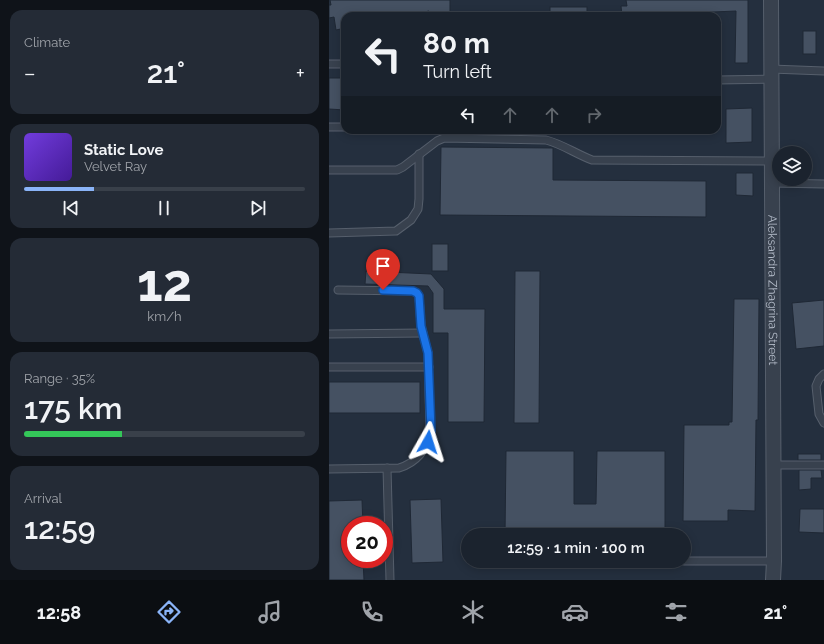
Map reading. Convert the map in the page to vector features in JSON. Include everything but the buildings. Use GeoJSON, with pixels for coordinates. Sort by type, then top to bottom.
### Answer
{"type":"FeatureCollection","features":[{"type":"Feature","properties":{"kind":"street","name":"Aleksandra Zhagrina Street"},"geometry":{"type":"LineString","coordinates":[[771,0],[773,580]]}},
{"type":"Feature","properties":{"kind":"lane"},"geometry":{"type":"LineString","coordinates":[[329,64],[341,64]]}},
{"type":"Feature","properties":{"kind":"lane"},"geometry":{"type":"LineString","coordinates":[[721,80],[771,74],[824,71]]}},
{"type":"Feature","properties":{"kind":"lane"},"geometry":{"type":"LineString","coordinates":[[329,127],[341,127]]}},
{"type":"Feature","properties":{"kind":"lane"},"geometry":{"type":"LineString","coordinates":[[329,170],[397,170],[437,140],[444,138],[545,140],[592,160],[771,162]]}},
{"type":"Feature","properties":{"kind":"lane"},"geometry":{"type":"LineString","coordinates":[[329,233],[397,231],[411,220],[418,209],[419,154]]}},
{"type":"Feature","properties":{"kind":"lane"},"geometry":{"type":"LineString","coordinates":[[771,182],[824,184]]}},
{"type":"Feature","properties":{"kind":"lane"},"geometry":{"type":"LineString","coordinates":[[329,469],[399,468],[415,460],[428,442],[431,431],[428,353],[420,320],[419,296],[413,291],[338,290]]}},
{"type":"Feature","properties":{"kind":"lane"},"geometry":{"type":"LineString","coordinates":[[329,334],[423,332]]}},
{"type":"Feature","properties":{"kind":"lane"},"geometry":{"type":"LineString","coordinates":[[329,367],[429,367]]}},
{"type":"Feature","properties":{"kind":"lane"},"geometry":{"type":"LineString","coordinates":[[824,374],[819,379],[816,386],[819,414],[824,423]]}},
{"type":"Feature","properties":{"kind":"lane"},"geometry":{"type":"LineString","coordinates":[[773,465],[824,465]]}},
{"type":"Feature","properties":{"kind":"lane"},"geometry":{"type":"LineString","coordinates":[[387,468],[390,580]]}},
{"type":"Feature","properties":{"kind":"lane"},"geometry":{"type":"LineString","coordinates":[[691,561],[774,561]]}},
{"type":"Feature","properties":{"kind":"route"},"geometry":{"type":"LineString","coordinates":[[383,290],[413,291],[419,296],[420,320],[428,353],[431,431],[428,442]]}}]}
